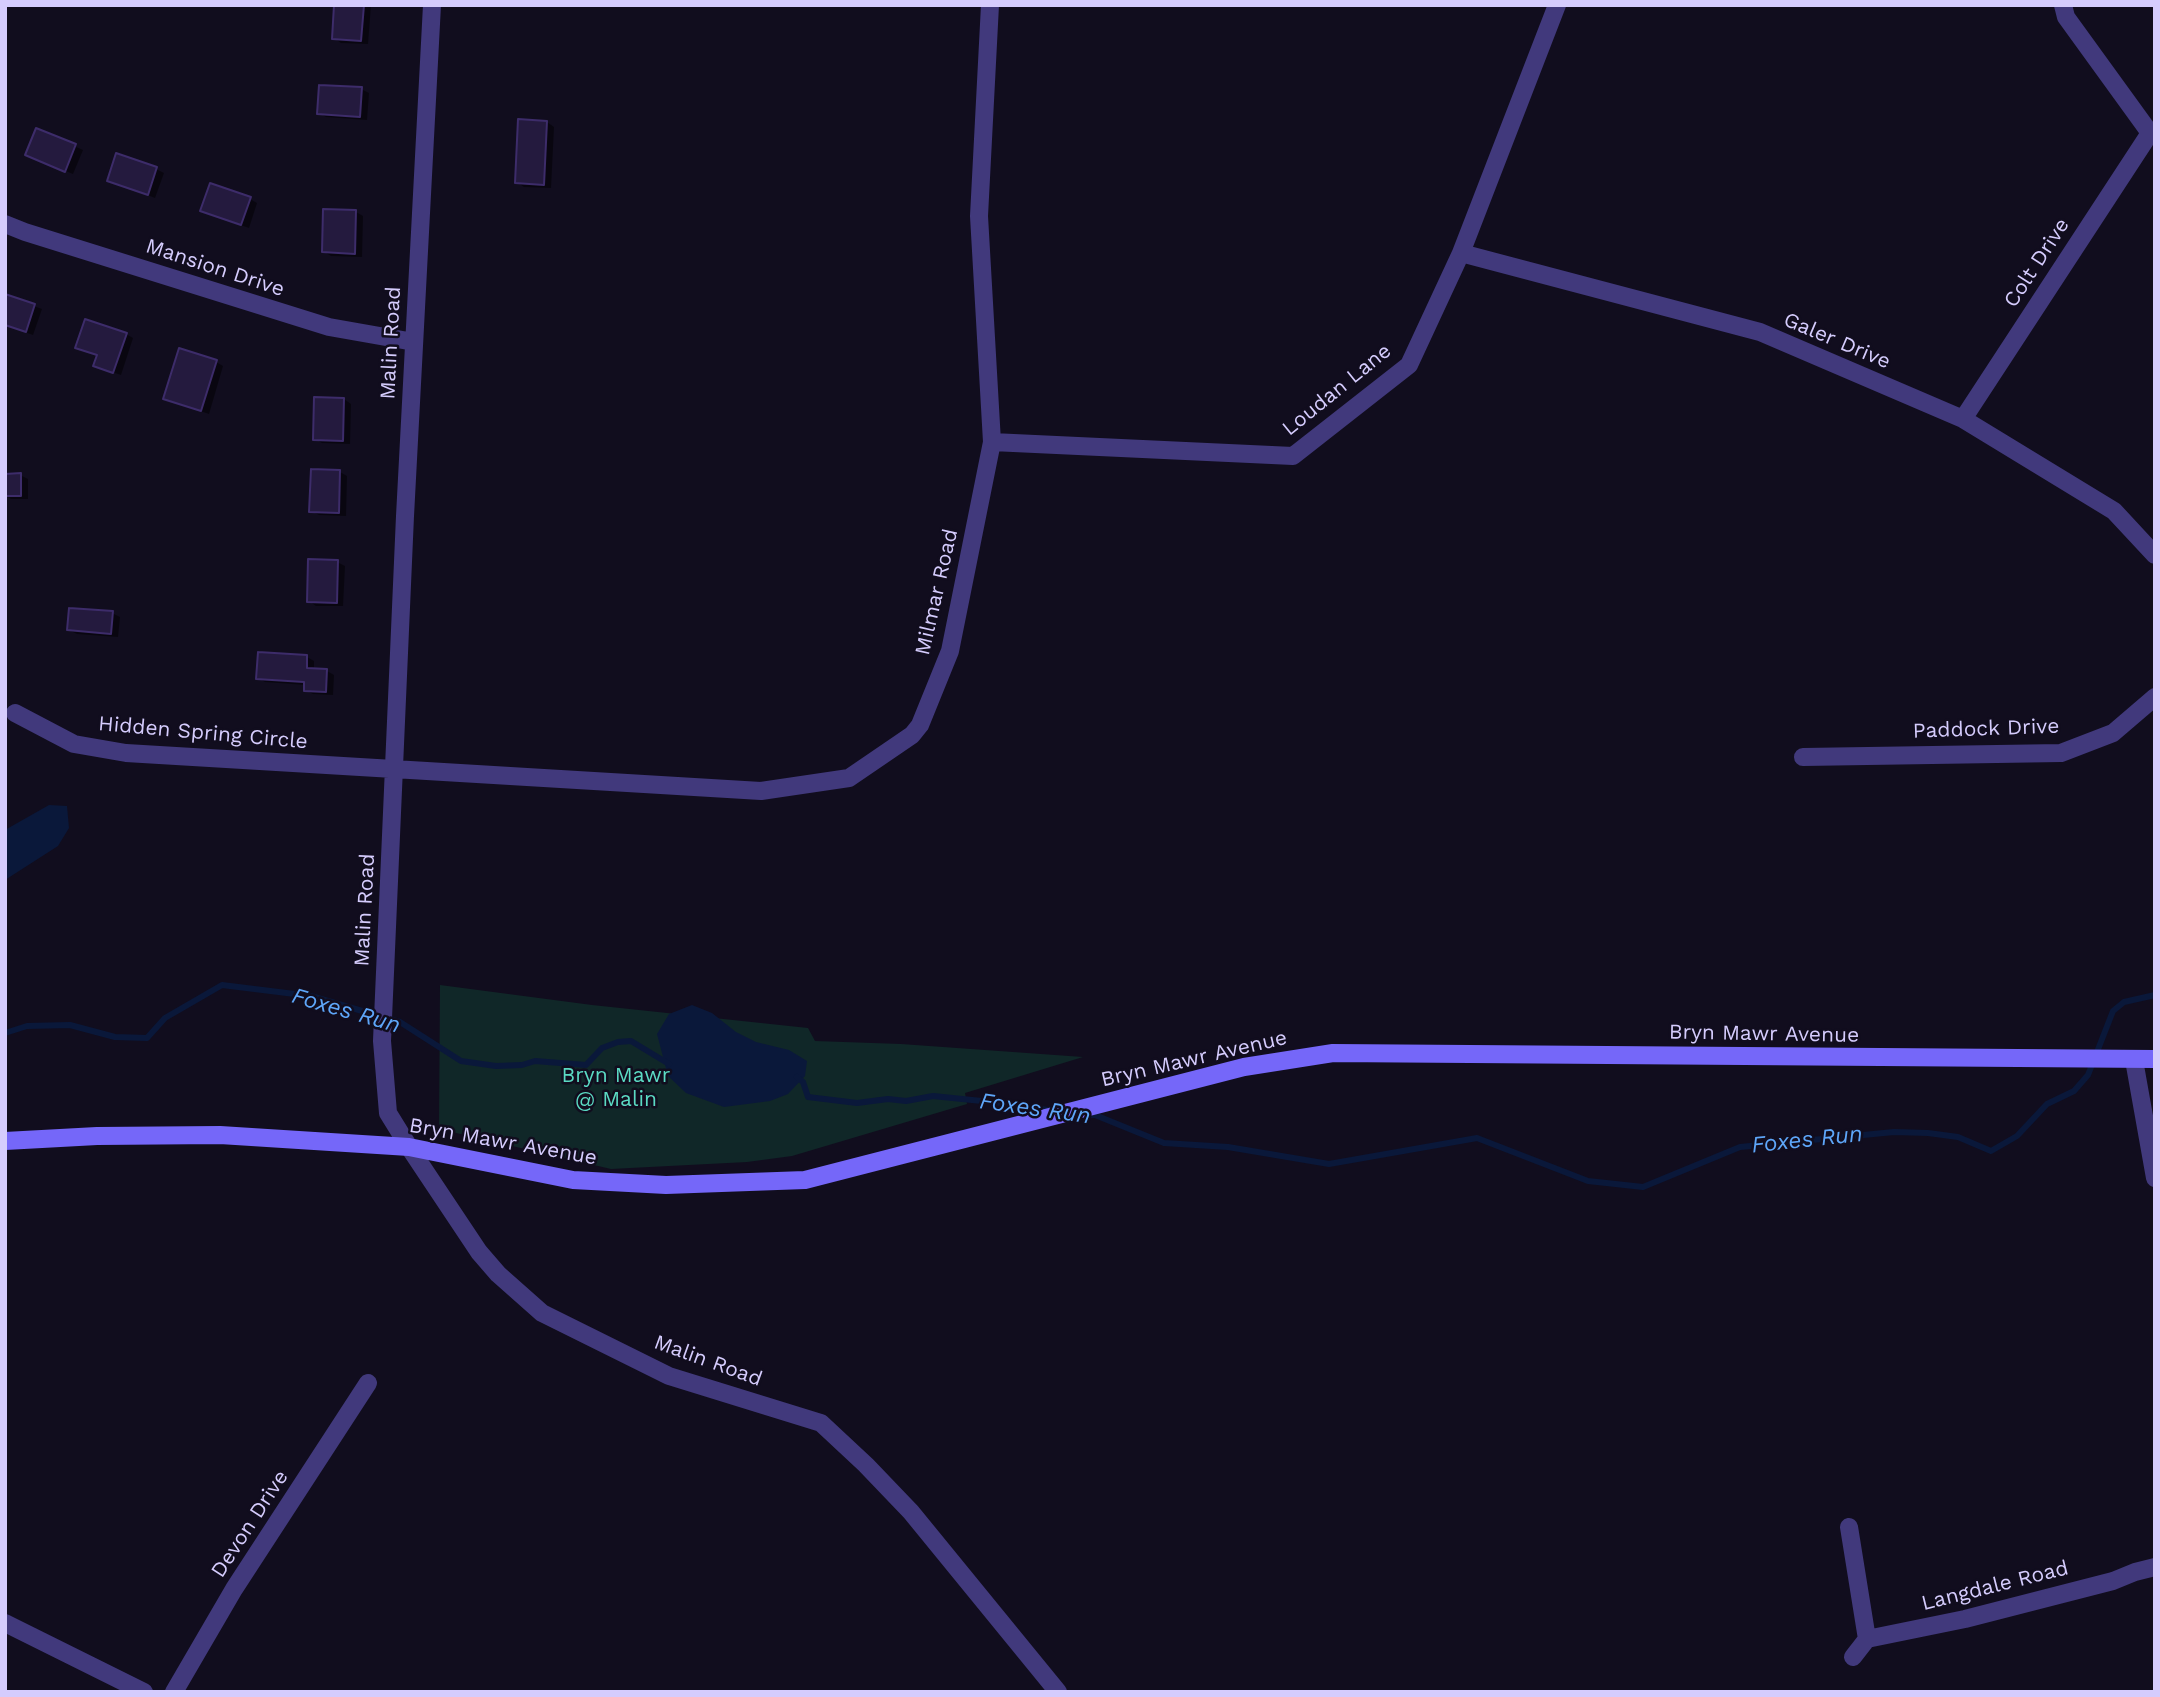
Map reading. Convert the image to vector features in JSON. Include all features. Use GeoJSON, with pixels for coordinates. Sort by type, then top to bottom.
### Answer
{"type":"FeatureCollection","features":[{"type":"Feature","properties":{"kind":"main road","name":"Bryn Mawr Avenue"},"geometry":{"type":"LineString","coordinates":[[5,1141],[97,1136],[220,1135],[409,1147],[573,1180],[666,1185],[805,1180],[1244,1067],[1333,1053],[2155,1059]]}},
{"type":"Feature","properties":{"kind":"street","name":"Malin Road"},"geometry":{"type":"LineString","coordinates":[[432,5],[383,1005],[382,1031],[388,1113],[492,1267],[542,1313],[669,1376],[821,1423],[911,1512],[1058,1692]]}},
{"type":"Feature","properties":{"kind":"street","name":"Milmar Road"},"geometry":{"type":"LineString","coordinates":[[394,770],[761,791],[849,778],[912,735],[925,712],[950,651],[992,442],[979,216],[990,5]]}},
{"type":"Feature","properties":{"kind":"street","name":"Loudan Lane"},"geometry":{"type":"LineString","coordinates":[[992,442],[1293,456],[1409,365],[1461,253],[1557,5]]}},
{"type":"Feature","properties":{"kind":"street"},"geometry":{"type":"LineString","coordinates":[[2063,5],[2066,18],[2152,133]]}},
{"type":"Feature","properties":{"kind":"street","name":"Colt Drive"},"geometry":{"type":"LineString","coordinates":[[1963,419],[2152,133]]}},
{"type":"Feature","properties":{"kind":"street","name":"Mansion Drive"},"geometry":{"type":"LineString","coordinates":[[5,223],[25,232],[328,327],[414,342]]}},
{"type":"Feature","properties":{"kind":"street","name":"Galer Drive"},"geometry":{"type":"LineString","coordinates":[[1461,253],[1760,332],[1963,419],[2114,511],[2155,555]]}},
{"type":"Feature","properties":{"kind":"street","name":"Paddock Drive"},"geometry":{"type":"LineString","coordinates":[[1803,757],[2061,753],[2113,733],[2155,696]]}},
{"type":"Feature","properties":{"kind":"street","name":"Hidden Spring Circle"},"geometry":{"type":"LineString","coordinates":[[15,713],[74,744],[126,753],[394,770]]}},
{"type":"Feature","properties":{"kind":"street"},"geometry":{"type":"LineString","coordinates":[[2134,1060],[2155,1178]]}},
{"type":"Feature","properties":{"kind":"street","name":"Devon Drive"},"geometry":{"type":"LineString","coordinates":[[174,1692],[234,1589],[368,1383]]}},
{"type":"Feature","properties":{"kind":"street"},"geometry":{"type":"LineString","coordinates":[[1849,1527],[1867,1639],[1853,1657]]}},
{"type":"Feature","properties":{"kind":"street","name":"Langdale Road"},"geometry":{"type":"LineString","coordinates":[[1867,1639],[1979,1615],[2113,1581],[2155,1567]]}},
{"type":"Feature","properties":{"kind":"street"},"geometry":{"type":"LineString","coordinates":[[5,1623],[144,1692]]}},
{"type":"Feature","properties":{"kind":"green space","name":"Bryn Mawr @ Malin"},"geometry":{"type":"Polygon","coordinates":[[[440,985],[592,1005],[808,1028],[815,1041],[901,1044],[1083,1057],[965,1093],[967,1104],[792,1156],[747,1162],[611,1169],[439,1129],[440,985]]]}},
{"type":"Feature","properties":{"kind":"water"},"geometry":{"type":"Polygon","coordinates":[[[49,805],[67,806],[69,828],[58,846],[5,880],[5,830],[49,805]]]}},
{"type":"Feature","properties":{"kind":"water"},"geometry":{"type":"Polygon","coordinates":[[[692,1005],[712,1013],[736,1032],[756,1042],[789,1050],[807,1061],[805,1076],[788,1094],[770,1101],[724,1107],[686,1093],[668,1076],[657,1034],[669,1014],[692,1005]]]}},
{"type":"Feature","properties":{"kind":"building"},"geometry":{"type":"Polygon","coordinates":[[[334,5],[364,5],[361,41],[332,39],[334,5]]]}},
{"type":"Feature","properties":{"kind":"building"},"geometry":{"type":"Polygon","coordinates":[[[319,85],[362,87],[360,117],[317,114],[319,85]]]}},
{"type":"Feature","properties":{"kind":"building"},"geometry":{"type":"Polygon","coordinates":[[[518,119],[547,121],[544,185],[515,183],[518,119]]]}},
{"type":"Feature","properties":{"kind":"building"},"geometry":{"type":"Polygon","coordinates":[[[36,128],[76,144],[65,172],[25,155],[36,128]]]}},
{"type":"Feature","properties":{"kind":"building"},"geometry":{"type":"Polygon","coordinates":[[[116,153],[157,167],[148,195],[107,181],[116,153]]]}},
{"type":"Feature","properties":{"kind":"building"},"geometry":{"type":"Polygon","coordinates":[[[210,183],[251,197],[241,225],[200,211],[210,183]]]}},
{"type":"Feature","properties":{"kind":"building"},"geometry":{"type":"Polygon","coordinates":[[[323,209],[356,210],[355,254],[322,252],[323,209]]]}},
{"type":"Feature","properties":{"kind":"building"},"geometry":{"type":"Polygon","coordinates":[[[5,294],[35,304],[26,332],[5,325],[5,294]]]}},
{"type":"Feature","properties":{"kind":"building"},"geometry":{"type":"Polygon","coordinates":[[[85,319],[127,333],[113,373],[93,366],[97,355],[75,348],[85,319]]]}},
{"type":"Feature","properties":{"kind":"building"},"geometry":{"type":"Polygon","coordinates":[[[179,348],[217,360],[201,411],[163,399],[179,348]]]}},
{"type":"Feature","properties":{"kind":"building"},"geometry":{"type":"Polygon","coordinates":[[[314,397],[344,398],[343,441],[313,440],[314,397]]]}},
{"type":"Feature","properties":{"kind":"building"},"geometry":{"type":"Polygon","coordinates":[[[311,469],[340,470],[339,513],[309,512],[311,469]]]}},
{"type":"Feature","properties":{"kind":"building"},"geometry":{"type":"Polygon","coordinates":[[[21,473],[21,496],[5,496],[5,474],[21,473]]]}},
{"type":"Feature","properties":{"kind":"building"},"geometry":{"type":"Polygon","coordinates":[[[308,559],[338,560],[337,603],[307,602],[308,559]]]}},
{"type":"Feature","properties":{"kind":"building"},"geometry":{"type":"Polygon","coordinates":[[[69,608],[113,611],[111,634],[67,630],[69,608]]]}},
{"type":"Feature","properties":{"kind":"building"},"geometry":{"type":"Polygon","coordinates":[[[258,652],[307,655],[307,668],[327,669],[326,692],[304,691],[304,682],[256,679],[258,652]]]}},
{"type":"Feature","properties":{"kind":"waterway","name":"Foxes Run"},"geometry":{"type":"LineString","coordinates":[[5,1033],[27,1026],[70,1025],[115,1037],[147,1038],[165,1018],[222,985],[311,996],[400,1022],[461,1061],[496,1066],[522,1065],[535,1061],[586,1065],[602,1048],[631,1041],[669,1064]]}},
{"type":"Feature","properties":{"kind":"waterway","name":"Foxes Run"},"geometry":{"type":"LineString","coordinates":[[1083,1115],[1095,1115],[1164,1143],[1228,1147],[1329,1164],[1477,1138],[1588,1181],[1643,1187],[1740,1147],[1894,1132],[1958,1137],[1991,1151],[2017,1136],[2047,1104],[2074,1091],[2088,1075],[2113,1011],[2124,1002],[2155,995]]}},
{"type":"Feature","properties":{"kind":"waterway","name":"Foxes Run"},"geometry":{"type":"LineString","coordinates":[[797,1077],[803,1082],[808,1097],[857,1103],[888,1099],[906,1101],[933,1096],[1052,1111]]}}]}
